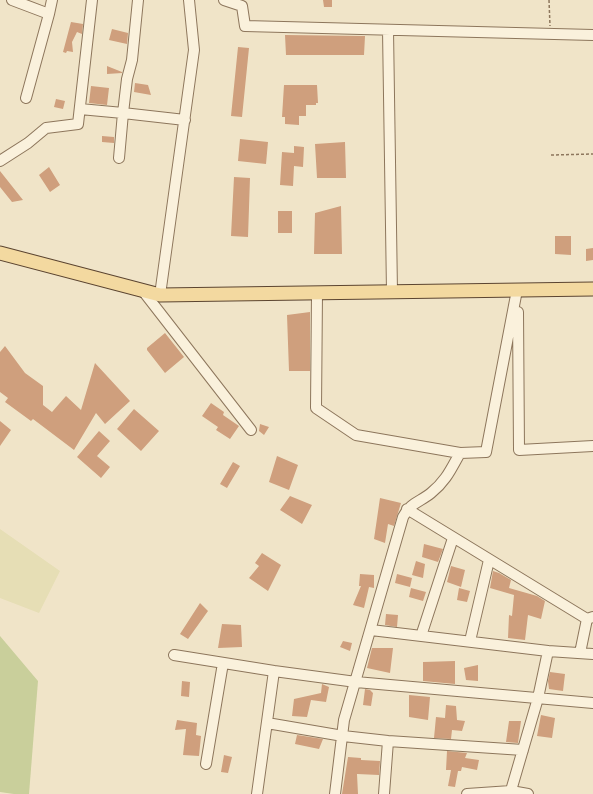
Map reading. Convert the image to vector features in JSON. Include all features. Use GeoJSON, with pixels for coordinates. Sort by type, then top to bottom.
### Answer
{"type":"FeatureCollection","features":[{"type":"Feature","properties":{"kind":"main road"},"geometry":{"type":"LineString","coordinates":[[0,253],[160,295],[593,289]]}},
{"type":"Feature","properties":{"kind":"street"},"geometry":{"type":"LineString","coordinates":[[12,0],[49,14]]}},
{"type":"Feature","properties":{"kind":"street"},"geometry":{"type":"LineString","coordinates":[[26,98],[52,0]]}},
{"type":"Feature","properties":{"kind":"street"},"geometry":{"type":"LineString","coordinates":[[0,161],[28,143],[46,128],[78,124],[92,0]]}},
{"type":"Feature","properties":{"kind":"street"},"geometry":{"type":"LineString","coordinates":[[119,158],[127,79],[132,60],[138,0]]}},
{"type":"Feature","properties":{"kind":"street"},"geometry":{"type":"LineString","coordinates":[[160,295],[194,50],[189,0]]}},
{"type":"Feature","properties":{"kind":"street"},"geometry":{"type":"LineString","coordinates":[[224,0],[243,3],[245,26],[593,35]]}},
{"type":"Feature","properties":{"kind":"street"},"geometry":{"type":"LineString","coordinates":[[388,30],[392,292]]}},
{"type":"Feature","properties":{"kind":"street"},"geometry":{"type":"LineString","coordinates":[[80,110],[185,120]]}},
{"type":"Feature","properties":{"kind":"street"},"geometry":{"type":"LineString","coordinates":[[517,290],[519,450],[593,446]]}},
{"type":"Feature","properties":{"kind":"street"},"geometry":{"type":"LineString","coordinates":[[317,293],[316,408],[356,435],[460,453],[486,452],[517,290]]}},
{"type":"Feature","properties":{"kind":"street"},"geometry":{"type":"LineString","coordinates":[[142,291],[251,430]]}},
{"type":"Feature","properties":{"kind":"street"},"geometry":{"type":"LineString","coordinates":[[335,794],[344,720],[403,517],[407,509],[430,493],[446,479],[460,453]]}},
{"type":"Feature","properties":{"kind":"street"},"geometry":{"type":"LineString","coordinates":[[407,509],[453,538],[590,618],[580,653]]}},
{"type":"Feature","properties":{"kind":"street"},"geometry":{"type":"LineString","coordinates":[[421,636],[453,538]]}},
{"type":"Feature","properties":{"kind":"street"},"geometry":{"type":"LineString","coordinates":[[470,642],[490,560]]}},
{"type":"Feature","properties":{"kind":"street"},"geometry":{"type":"LineString","coordinates":[[371,630],[548,651],[593,654]]}},
{"type":"Feature","properties":{"kind":"street"},"geometry":{"type":"LineString","coordinates":[[510,792],[538,698],[548,651]]}},
{"type":"Feature","properties":{"kind":"street"},"geometry":{"type":"LineString","coordinates":[[174,655],[274,672],[356,682],[593,703]]}},
{"type":"Feature","properties":{"kind":"street"},"geometry":{"type":"LineString","coordinates":[[206,764],[223,663]]}},
{"type":"Feature","properties":{"kind":"street"},"geometry":{"type":"LineString","coordinates":[[257,794],[274,672]]}},
{"type":"Feature","properties":{"kind":"street"},"geometry":{"type":"LineString","coordinates":[[267,723],[342,736],[388,741],[523,750]]}},
{"type":"Feature","properties":{"kind":"street"},"geometry":{"type":"LineString","coordinates":[[384,794],[388,741]]}},
{"type":"Feature","properties":{"kind":"street"},"geometry":{"type":"LineString","coordinates":[[467,794],[510,792],[528,794]]}},
{"type":"Feature","properties":{"kind":"path"},"geometry":{"type":"LineString","coordinates":[[549,0],[551,27]]}},
{"type":"Feature","properties":{"kind":"path"},"geometry":{"type":"LineString","coordinates":[[551,155],[593,154]]}},
{"type":"Feature","properties":{"kind":"shaded area"},"geometry":{"type":"Polygon","coordinates":[[[0,529],[60,571],[39,613],[0,598],[0,529]]]}},
{"type":"Feature","properties":{"kind":"green space"},"geometry":{"type":"Polygon","coordinates":[[[0,636],[38,681],[29,794],[0,792],[0,636]]]}},
{"type":"Feature","properties":{"kind":"building"},"geometry":{"type":"Polygon","coordinates":[[[323,0],[332,0],[332,7],[324,7],[323,0]]]}},
{"type":"Feature","properties":{"kind":"building"},"geometry":{"type":"Polygon","coordinates":[[[71,22],[83,24],[82,34],[77,32],[72,42],[73,52],[67,51],[66,53],[63,52],[71,22]]]}},
{"type":"Feature","properties":{"kind":"building"},"geometry":{"type":"Polygon","coordinates":[[[112,29],[128,33],[127,44],[109,40],[112,29]]]}},
{"type":"Feature","properties":{"kind":"building"},"geometry":{"type":"Polygon","coordinates":[[[285,35],[365,36],[364,55],[286,55],[285,35]]]}},
{"type":"Feature","properties":{"kind":"building"},"geometry":{"type":"Polygon","coordinates":[[[238,47],[249,48],[242,117],[231,116],[238,47]]]}},
{"type":"Feature","properties":{"kind":"building"},"geometry":{"type":"Polygon","coordinates":[[[107,66],[122,72],[122,73],[107,74],[107,66]]]}},
{"type":"Feature","properties":{"kind":"building"},"geometry":{"type":"Polygon","coordinates":[[[135,83],[148,85],[151,95],[134,92],[135,83]]]}},
{"type":"Feature","properties":{"kind":"building"},"geometry":{"type":"Polygon","coordinates":[[[284,85],[317,85],[318,103],[316,103],[316,105],[306,105],[306,116],[299,116],[299,125],[285,124],[285,117],[282,117],[284,85]]]}},
{"type":"Feature","properties":{"kind":"building"},"geometry":{"type":"Polygon","coordinates":[[[91,86],[109,88],[107,105],[89,103],[91,86]]]}},
{"type":"Feature","properties":{"kind":"building"},"geometry":{"type":"Polygon","coordinates":[[[56,99],[65,101],[63,109],[54,107],[56,99]]]}},
{"type":"Feature","properties":{"kind":"building"},"geometry":{"type":"Polygon","coordinates":[[[102,136],[114,137],[114,143],[102,142],[102,136]]]}},
{"type":"Feature","properties":{"kind":"building"},"geometry":{"type":"Polygon","coordinates":[[[240,139],[268,142],[266,164],[238,161],[240,139]]]}},
{"type":"Feature","properties":{"kind":"building"},"geometry":{"type":"Polygon","coordinates":[[[345,142],[346,178],[317,178],[315,144],[345,142]]]}},
{"type":"Feature","properties":{"kind":"building"},"geometry":{"type":"Polygon","coordinates":[[[294,146],[304,147],[303,167],[294,166],[293,186],[280,185],[282,152],[294,153],[294,146]]]}},
{"type":"Feature","properties":{"kind":"building"},"geometry":{"type":"Polygon","coordinates":[[[49,167],[60,185],[50,192],[39,175],[49,167]]]}},
{"type":"Feature","properties":{"kind":"building"},"geometry":{"type":"Polygon","coordinates":[[[0,171],[23,200],[12,202],[0,187],[0,171]]]}},
{"type":"Feature","properties":{"kind":"building"},"geometry":{"type":"Polygon","coordinates":[[[234,177],[250,178],[248,237],[231,236],[234,177]]]}},
{"type":"Feature","properties":{"kind":"building"},"geometry":{"type":"Polygon","coordinates":[[[341,206],[342,254],[314,254],[315,213],[341,206]]]}},
{"type":"Feature","properties":{"kind":"building"},"geometry":{"type":"Polygon","coordinates":[[[278,211],[292,211],[292,233],[278,233],[278,211]]]}},
{"type":"Feature","properties":{"kind":"building"},"geometry":{"type":"Polygon","coordinates":[[[555,236],[571,236],[571,255],[555,254],[555,236]]]}},
{"type":"Feature","properties":{"kind":"building"},"geometry":{"type":"Polygon","coordinates":[[[593,248],[593,260],[586,261],[586,249],[593,248]]]}},
{"type":"Feature","properties":{"kind":"building"},"geometry":{"type":"Polygon","coordinates":[[[310,312],[310,371],[289,371],[287,315],[310,312]]]}},
{"type":"Feature","properties":{"kind":"building"},"geometry":{"type":"Polygon","coordinates":[[[165,333],[184,357],[165,373],[147,348],[165,333]]]}},
{"type":"Feature","properties":{"kind":"building"},"geometry":{"type":"Polygon","coordinates":[[[5,346],[25,373],[43,386],[43,405],[52,412],[66,396],[81,410],[95,363],[130,401],[105,424],[96,413],[74,450],[33,419],[31,421],[5,402],[8,398],[0,392],[0,352],[5,346]]]}},
{"type":"Feature","properties":{"kind":"building"},"geometry":{"type":"Polygon","coordinates":[[[211,403],[224,412],[223,415],[239,426],[230,439],[216,430],[218,427],[202,416],[211,403]]]}},
{"type":"Feature","properties":{"kind":"building"},"geometry":{"type":"Polygon","coordinates":[[[134,409],[159,431],[141,451],[117,429],[134,409]]]}},
{"type":"Feature","properties":{"kind":"building"},"geometry":{"type":"Polygon","coordinates":[[[0,421],[11,430],[0,446],[0,421]]]}},
{"type":"Feature","properties":{"kind":"building"},"geometry":{"type":"Polygon","coordinates":[[[260,424],[269,427],[264,435],[259,431],[260,424]]]}},
{"type":"Feature","properties":{"kind":"building"},"geometry":{"type":"Polygon","coordinates":[[[99,431],[110,441],[97,456],[110,467],[101,478],[77,457],[99,431]]]}},
{"type":"Feature","properties":{"kind":"building"},"geometry":{"type":"Polygon","coordinates":[[[277,456],[298,465],[289,490],[269,482],[277,456]]]}},
{"type":"Feature","properties":{"kind":"building"},"geometry":{"type":"Polygon","coordinates":[[[233,462],[240,466],[227,488],[220,484],[233,462]]]}},
{"type":"Feature","properties":{"kind":"building"},"geometry":{"type":"Polygon","coordinates":[[[290,496],[312,505],[302,524],[280,510],[290,496]]]}},
{"type":"Feature","properties":{"kind":"building"},"geometry":{"type":"Polygon","coordinates":[[[380,498],[401,503],[394,526],[388,524],[385,543],[374,539],[380,498]]]}},
{"type":"Feature","properties":{"kind":"building"},"geometry":{"type":"Polygon","coordinates":[[[424,544],[443,549],[438,562],[422,557],[424,544]]]}},
{"type":"Feature","properties":{"kind":"building"},"geometry":{"type":"Polygon","coordinates":[[[262,553],[281,565],[268,591],[249,578],[259,566],[255,563],[262,553]]]}},
{"type":"Feature","properties":{"kind":"building"},"geometry":{"type":"Polygon","coordinates":[[[416,561],[425,564],[423,578],[412,575],[416,561]]]}},
{"type":"Feature","properties":{"kind":"building"},"geometry":{"type":"Polygon","coordinates":[[[451,566],[465,570],[461,587],[447,582],[451,566]]]}},
{"type":"Feature","properties":{"kind":"building"},"geometry":{"type":"Polygon","coordinates":[[[493,571],[511,580],[509,588],[537,596],[545,601],[541,619],[528,615],[525,640],[508,638],[509,615],[512,616],[514,595],[490,588],[493,571]]]}},
{"type":"Feature","properties":{"kind":"building"},"geometry":{"type":"Polygon","coordinates":[[[360,574],[374,575],[374,588],[369,587],[364,608],[353,605],[361,586],[359,586],[360,574]]]}},
{"type":"Feature","properties":{"kind":"building"},"geometry":{"type":"Polygon","coordinates":[[[397,574],[412,578],[410,587],[395,583],[397,574]]]}},
{"type":"Feature","properties":{"kind":"building"},"geometry":{"type":"Polygon","coordinates":[[[411,588],[426,592],[423,601],[409,597],[411,588]]]}},
{"type":"Feature","properties":{"kind":"building"},"geometry":{"type":"Polygon","coordinates":[[[459,588],[470,591],[467,602],[457,600],[459,588]]]}},
{"type":"Feature","properties":{"kind":"building"},"geometry":{"type":"Polygon","coordinates":[[[200,603],[208,611],[188,639],[180,634],[200,603]]]}},
{"type":"Feature","properties":{"kind":"building"},"geometry":{"type":"Polygon","coordinates":[[[386,614],[398,615],[397,627],[385,625],[386,614]]]}},
{"type":"Feature","properties":{"kind":"building"},"geometry":{"type":"Polygon","coordinates":[[[222,624],[241,625],[242,647],[218,648],[222,624]]]}},
{"type":"Feature","properties":{"kind":"building"},"geometry":{"type":"Polygon","coordinates":[[[343,641],[352,643],[350,651],[340,647],[343,641]]]}},
{"type":"Feature","properties":{"kind":"building"},"geometry":{"type":"Polygon","coordinates":[[[372,648],[393,648],[390,673],[367,668],[372,648]]]}},
{"type":"Feature","properties":{"kind":"building"},"geometry":{"type":"Polygon","coordinates":[[[455,661],[455,684],[423,681],[423,662],[455,661]]]}},
{"type":"Feature","properties":{"kind":"building"},"geometry":{"type":"Polygon","coordinates":[[[478,665],[478,681],[466,680],[464,668],[478,665]]]}},
{"type":"Feature","properties":{"kind":"building"},"geometry":{"type":"Polygon","coordinates":[[[550,672],[565,674],[563,691],[549,689],[548,681],[550,672]]]}},
{"type":"Feature","properties":{"kind":"building"},"geometry":{"type":"Polygon","coordinates":[[[182,681],[190,682],[189,697],[181,696],[182,681]]]}},
{"type":"Feature","properties":{"kind":"building"},"geometry":{"type":"Polygon","coordinates":[[[322,684],[329,687],[326,702],[311,700],[307,717],[292,716],[294,699],[321,693],[322,684]]]}},
{"type":"Feature","properties":{"kind":"building"},"geometry":{"type":"Polygon","coordinates":[[[365,689],[370,690],[373,693],[371,706],[363,705],[365,689]]]}},
{"type":"Feature","properties":{"kind":"building"},"geometry":{"type":"Polygon","coordinates":[[[409,695],[430,697],[428,720],[409,717],[409,695]]]}},
{"type":"Feature","properties":{"kind":"building"},"geometry":{"type":"Polygon","coordinates":[[[446,705],[456,706],[457,720],[465,721],[462,731],[452,730],[451,739],[434,738],[436,717],[445,718],[446,705]]]}},
{"type":"Feature","properties":{"kind":"building"},"geometry":{"type":"Polygon","coordinates":[[[541,715],[555,718],[552,738],[537,736],[541,715]]]}},
{"type":"Feature","properties":{"kind":"building"},"geometry":{"type":"Polygon","coordinates":[[[177,720],[197,723],[196,735],[201,736],[199,756],[183,755],[186,729],[175,730],[177,720]]]}},
{"type":"Feature","properties":{"kind":"building"},"geometry":{"type":"Polygon","coordinates":[[[509,721],[521,721],[518,743],[506,742],[509,721]]]}},
{"type":"Feature","properties":{"kind":"building"},"geometry":{"type":"Polygon","coordinates":[[[297,735],[323,739],[319,749],[295,744],[297,735]]]}},
{"type":"Feature","properties":{"kind":"building"},"geometry":{"type":"Polygon","coordinates":[[[447,751],[467,753],[465,758],[479,760],[477,770],[462,767],[461,771],[458,771],[455,787],[448,786],[451,770],[446,770],[447,751]]]}},
{"type":"Feature","properties":{"kind":"building"},"geometry":{"type":"Polygon","coordinates":[[[224,755],[232,757],[228,773],[221,772],[224,755]]]}},
{"type":"Feature","properties":{"kind":"building"},"geometry":{"type":"Polygon","coordinates":[[[348,757],[361,758],[361,760],[380,761],[379,775],[357,774],[358,794],[342,794],[348,757]]]}}]}
